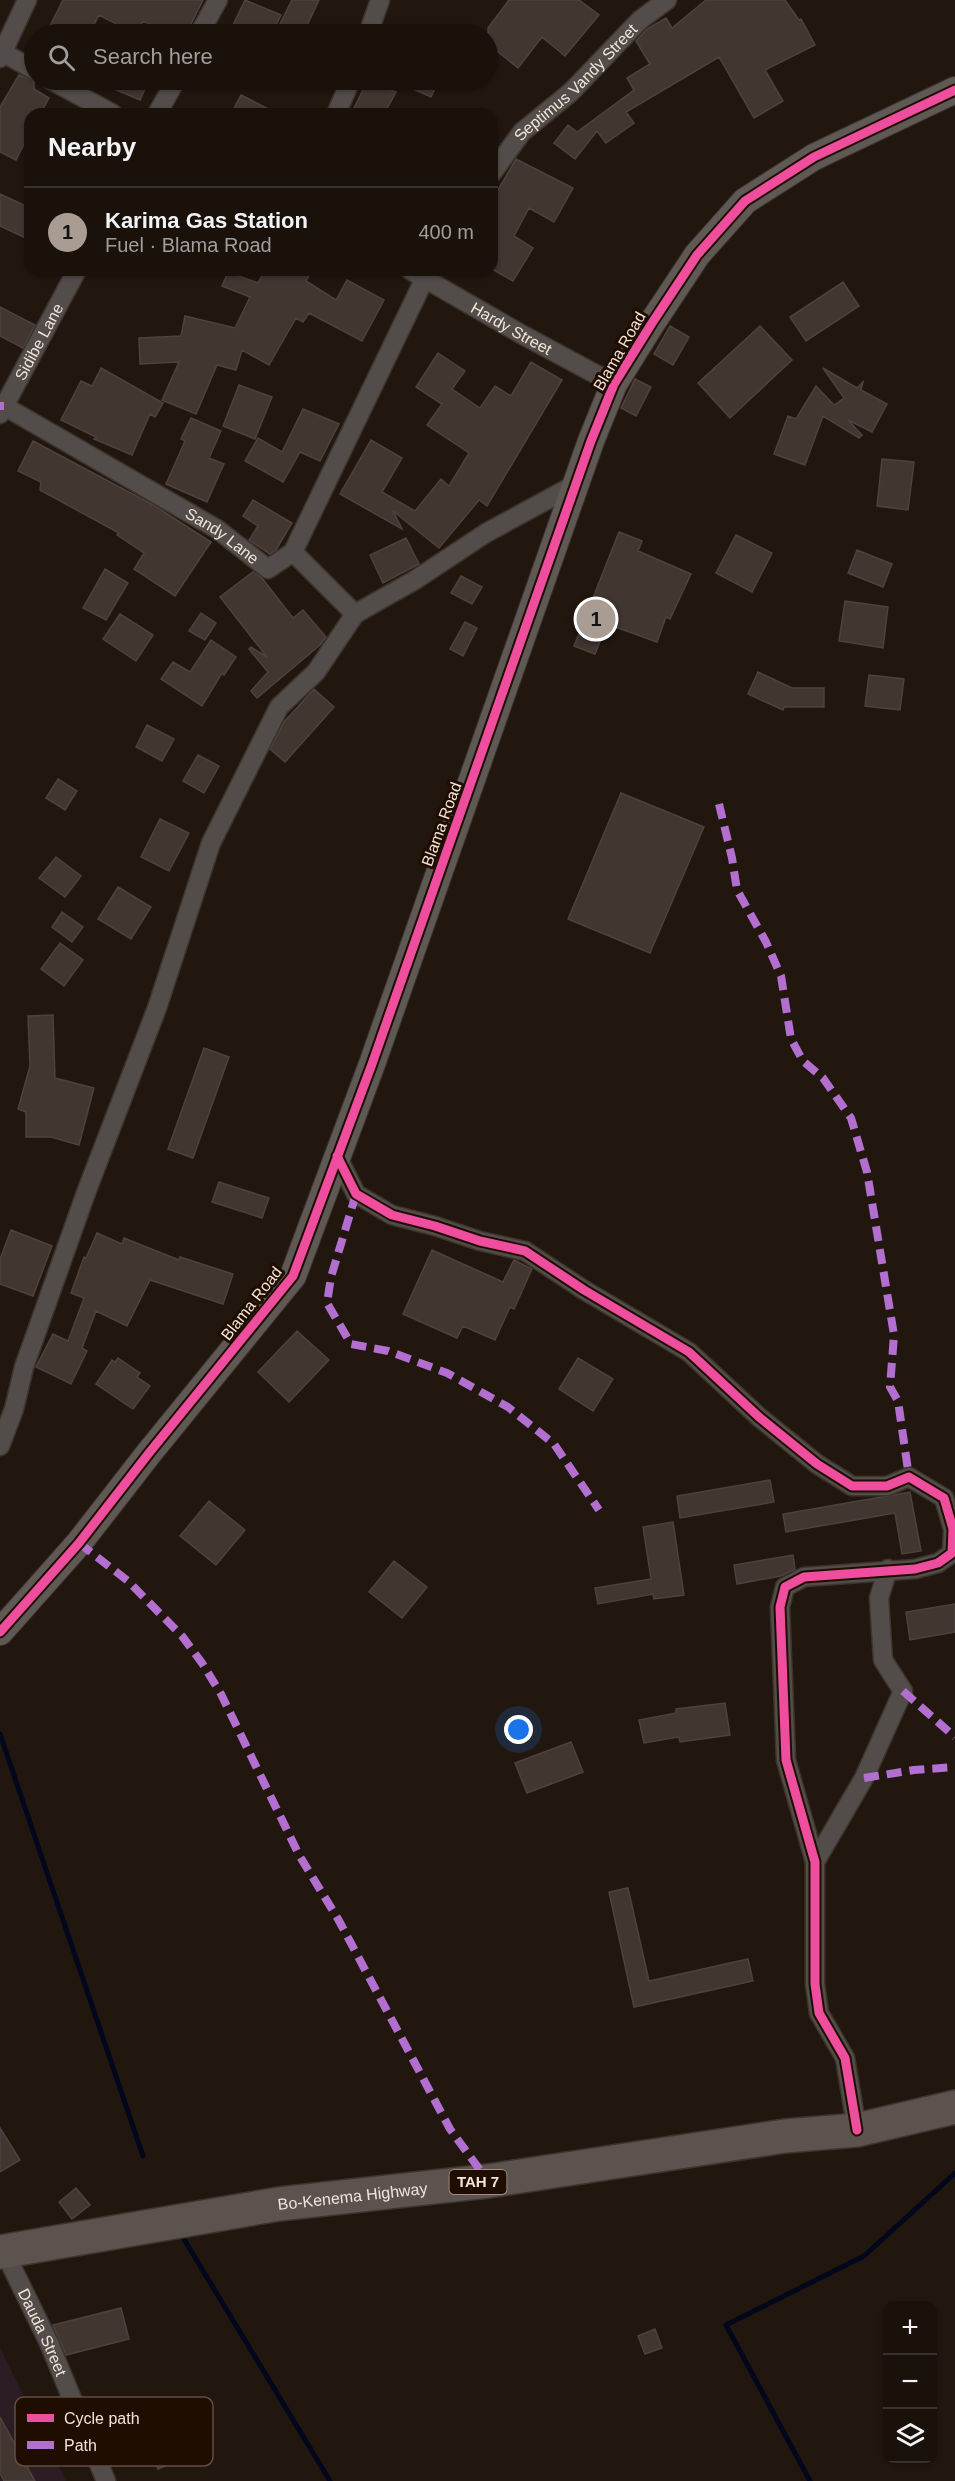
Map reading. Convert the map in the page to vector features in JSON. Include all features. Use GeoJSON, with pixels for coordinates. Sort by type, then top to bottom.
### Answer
{"type":"FeatureCollection","features":[{"type":"Feature","properties":{"kind":"highway","name":"Bo-Kenema Highway"},"geometry":{"type":"LineString","coordinates":[[1,2250],[279,2204],[488,2181],[785,2136],[857,2130],[955,2107]]}},
{"type":"Feature","properties":{"kind":"street"},"geometry":{"type":"LineString","coordinates":[[24,65],[1,53],[27,0]]}},
{"type":"Feature","properties":{"kind":"street"},"geometry":{"type":"LineString","coordinates":[[205,24],[218,0]]}},
{"type":"Feature","properties":{"kind":"street"},"geometry":{"type":"LineString","coordinates":[[372,24],[380,0]]}},
{"type":"Feature","properties":{"kind":"street","name":"Septimus Vandy Street"},"geometry":{"type":"LineString","coordinates":[[498,165],[522,132],[571,92],[640,20],[667,0]]}},
{"type":"Feature","properties":{"kind":"street"},"geometry":{"type":"LineString","coordinates":[[69,90],[101,108]]}},
{"type":"Feature","properties":{"kind":"street"},"geometry":{"type":"LineString","coordinates":[[161,108],[171,90]]}},
{"type":"Feature","properties":{"kind":"street"},"geometry":{"type":"LineString","coordinates":[[339,108],[347,90]]}},
{"type":"Feature","properties":{"kind":"street","name":"Blama Road"},"geometry":{"type":"LineString","coordinates":[[0,1632],[79,1543],[293,1276],[578,483],[591,441],[614,384],[697,255],[745,201],[814,157],[955,90]]}},
{"type":"Feature","properties":{"kind":"street","name":"Sidibe Lane"},"geometry":{"type":"LineString","coordinates":[[2,410],[74,276]]}},
{"type":"Feature","properties":{"kind":"street"},"geometry":{"type":"LineString","coordinates":[[355,614],[293,552],[418,276]]}},
{"type":"Feature","properties":{"kind":"street","name":"Hardy Street"},"geometry":{"type":"LineString","coordinates":[[424,276],[521,334],[614,384]]}},
{"type":"Feature","properties":{"kind":"street","name":"Sandy Lane"},"geometry":{"type":"LineString","coordinates":[[2,410],[217,529],[268,569],[293,552]]}},
{"type":"Feature","properties":{"kind":"street"},"geometry":{"type":"LineString","coordinates":[[0,1446],[14,1409],[24,1367],[157,1008],[211,843],[279,707],[316,672],[355,614],[415,580],[486,533],[578,483]]}},
{"type":"Feature","properties":{"kind":"street"},"geometry":{"type":"LineString","coordinates":[[337,1156],[356,1194],[392,1215],[480,1241],[525,1251],[584,1290],[688,1352],[759,1417],[817,1464],[852,1486],[887,1486],[909,1477],[944,1498],[953,1529],[952,1552],[938,1563],[915,1569],[888,1569],[804,1577],[785,1587],[780,1607],[786,1760],[815,1862],[816,1994],[819,2013],[845,2058],[857,2130]]}},
{"type":"Feature","properties":{"kind":"street"},"geometry":{"type":"LineString","coordinates":[[815,1862],[864,1778],[903,1691],[883,1660],[879,1598],[888,1569]]}},
{"type":"Feature","properties":{"kind":"street","name":"Dauda Street"},"geometry":{"type":"LineString","coordinates":[[1,2250],[49,2343],[71,2397]]}},
{"type":"Feature","properties":{"kind":"street","name":"Dauda Street"},"geometry":{"type":"LineString","coordinates":[[100,2466],[106,2481]]}},
{"type":"Feature","properties":{"kind":"shaded area"},"geometry":{"type":"Polygon","coordinates":[[[0,2348],[24,2397],[15,2397],[15,2466],[59,2466],[66,2481],[0,2481],[0,2348]]]}},
{"type":"Feature","properties":{"kind":"building"},"geometry":{"type":"Polygon","coordinates":[[[63,0],[203,0],[191,24],[149,24],[143,21],[141,24],[117,24],[99,15],[94,24],[51,24],[63,0]]]}},
{"type":"Feature","properties":{"kind":"building"},"geometry":{"type":"Polygon","coordinates":[[[245,0],[281,15],[277,24],[233,24],[245,0]]]}},
{"type":"Feature","properties":{"kind":"building"},"geometry":{"type":"Polygon","coordinates":[[[292,0],[319,0],[308,24],[280,24],[292,0]]]}},
{"type":"Feature","properties":{"kind":"building"},"geometry":{"type":"Polygon","coordinates":[[[509,0],[579,0],[599,15],[565,56],[542,37],[518,68],[498,52],[498,24],[491,24],[509,0]]]}},
{"type":"Feature","properties":{"kind":"building"},"geometry":{"type":"Polygon","coordinates":[[[706,0],[785,0],[799,20],[801,19],[815,45],[765,70],[783,101],[754,118],[719,57],[626,112],[634,123],[606,143],[597,131],[575,159],[554,143],[568,125],[577,132],[634,90],[627,78],[650,64],[636,41],[647,29],[666,18],[672,28],[706,0]]]}},
{"type":"Feature","properties":{"kind":"building"},"geometry":{"type":"Polygon","coordinates":[[[19,75],[24,77],[24,90],[36,90],[49,98],[43,108],[24,108],[24,144],[16,160],[0,152],[0,107],[19,75]]]}},
{"type":"Feature","properties":{"kind":"building"},"geometry":{"type":"Polygon","coordinates":[[[116,90],[144,90],[140,100],[116,90]]]}},
{"type":"Feature","properties":{"kind":"building"},"geometry":{"type":"Polygon","coordinates":[[[363,90],[396,92],[387,108],[354,108],[363,90]]]}},
{"type":"Feature","properties":{"kind":"building"},"geometry":{"type":"Polygon","coordinates":[[[415,90],[434,90],[431,97],[415,90]]]}},
{"type":"Feature","properties":{"kind":"building"},"geometry":{"type":"Polygon","coordinates":[[[241,95],[266,108],[234,108],[241,95]]]}},
{"type":"Feature","properties":{"kind":"building"},"geometry":{"type":"Polygon","coordinates":[[[516,159],[573,188],[554,222],[529,208],[514,236],[533,248],[513,281],[498,272],[498,190],[516,159]]]}},
{"type":"Feature","properties":{"kind":"building"},"geometry":{"type":"Polygon","coordinates":[[[0,194],[24,205],[24,237],[0,226],[0,194]]]}},
{"type":"Feature","properties":{"kind":"building"},"geometry":{"type":"Polygon","coordinates":[[[226,276],[239,276],[258,283],[262,276],[309,276],[306,281],[336,300],[347,280],[384,300],[362,341],[309,313],[303,322],[296,318],[269,365],[242,350],[236,370],[217,365],[196,414],[162,400],[179,362],[140,364],[139,338],[181,336],[185,316],[235,328],[250,297],[222,286],[226,276]]]}},
{"type":"Feature","properties":{"kind":"building"},"geometry":{"type":"Polygon","coordinates":[[[843,282],[859,306],[806,341],[790,317],[843,282]]]}},
{"type":"Feature","properties":{"kind":"building"},"geometry":{"type":"Polygon","coordinates":[[[0,307],[35,325],[23,348],[0,336],[0,307]]]}},
{"type":"Feature","properties":{"kind":"building"},"geometry":{"type":"Polygon","coordinates":[[[670,326],[689,337],[673,365],[654,354],[670,326]]]}},
{"type":"Feature","properties":{"kind":"building"},"geometry":{"type":"Polygon","coordinates":[[[760,326],[792,360],[730,418],[698,383],[760,326]]]}},
{"type":"Feature","properties":{"kind":"building"},"geometry":{"type":"Polygon","coordinates":[[[438,353],[465,371],[452,389],[480,408],[495,386],[511,396],[531,362],[562,380],[487,506],[479,500],[439,548],[393,511],[402,529],[340,494],[371,440],[402,458],[382,492],[415,511],[441,479],[449,486],[469,453],[427,425],[442,404],[416,387],[438,353]]]}},
{"type":"Feature","properties":{"kind":"building"},"geometry":{"type":"Polygon","coordinates":[[[101,368],[163,403],[155,417],[150,414],[132,455],[94,439],[96,437],[61,420],[81,381],[92,386],[101,368]]]}},
{"type":"Feature","properties":{"kind":"building"},"geometry":{"type":"Polygon","coordinates":[[[823,368],[857,388],[863,382],[861,390],[887,404],[872,432],[848,420],[862,435],[859,438],[823,416],[805,465],[774,454],[788,416],[796,419],[816,386],[834,405],[844,398],[823,368]]]}},
{"type":"Feature","properties":{"kind":"building"},"geometry":{"type":"Polygon","coordinates":[[[635,379],[651,387],[636,416],[621,408],[635,379]]]}},
{"type":"Feature","properties":{"kind":"building"},"geometry":{"type":"Polygon","coordinates":[[[239,385],[272,397],[255,439],[223,426],[239,385]]]}},
{"type":"Feature","properties":{"kind":"building"},"geometry":{"type":"Polygon","coordinates":[[[303,409],[339,424],[320,461],[300,452],[283,482],[245,461],[258,438],[282,452],[303,409]]]}},
{"type":"Feature","properties":{"kind":"building"},"geometry":{"type":"Polygon","coordinates":[[[191,418],[221,431],[209,458],[224,464],[207,502],[166,484],[185,441],[181,439],[191,418]]]}},
{"type":"Feature","properties":{"kind":"building"},"geometry":{"type":"Polygon","coordinates":[[[33,441],[155,506],[211,542],[175,596],[134,569],[144,553],[117,535],[119,533],[40,490],[41,482],[18,471],[33,441]]]}},
{"type":"Feature","properties":{"kind":"building"},"geometry":{"type":"Polygon","coordinates":[[[882,459],[914,462],[908,510],[877,506],[882,459]]]}},
{"type":"Feature","properties":{"kind":"building"},"geometry":{"type":"Polygon","coordinates":[[[253,500],[292,523],[276,550],[270,554],[249,540],[258,526],[243,516],[253,500]]]}},
{"type":"Feature","properties":{"kind":"building"},"geometry":{"type":"Polygon","coordinates":[[[619,532],[642,541],[638,551],[691,574],[670,619],[666,617],[657,642],[607,624],[595,654],[574,646],[619,532]]]}},
{"type":"Feature","properties":{"kind":"building"},"geometry":{"type":"Polygon","coordinates":[[[736,535],[772,553],[752,592],[716,573],[736,535]]]}},
{"type":"Feature","properties":{"kind":"building"},"geometry":{"type":"Polygon","coordinates":[[[406,538],[419,564],[383,583],[370,555],[406,538]]]}},
{"type":"Feature","properties":{"kind":"building"},"geometry":{"type":"Polygon","coordinates":[[[857,550],[892,564],[883,587],[848,573],[857,550]]]}},
{"type":"Feature","properties":{"kind":"building"},"geometry":{"type":"Polygon","coordinates":[[[105,569],[128,583],[106,620],[83,608],[105,569]]]}},
{"type":"Feature","properties":{"kind":"building"},"geometry":{"type":"Polygon","coordinates":[[[253,572],[262,578],[293,618],[303,610],[326,637],[320,645],[257,698],[251,691],[268,672],[249,649],[251,647],[267,657],[220,597],[253,572]]]}},
{"type":"Feature","properties":{"kind":"building"},"geometry":{"type":"Polygon","coordinates":[[[461,576],[482,587],[472,604],[451,593],[461,576]]]}},
{"type":"Feature","properties":{"kind":"building"},"geometry":{"type":"Polygon","coordinates":[[[845,601],[888,607],[883,648],[839,641],[845,601]]]}},
{"type":"Feature","properties":{"kind":"building"},"geometry":{"type":"Polygon","coordinates":[[[201,613],[216,623],[205,640],[189,631],[201,613]]]}},
{"type":"Feature","properties":{"kind":"building"},"geometry":{"type":"Polygon","coordinates":[[[120,614],[153,635],[136,661],[103,639],[120,614]]]}},
{"type":"Feature","properties":{"kind":"building"},"geometry":{"type":"Polygon","coordinates":[[[465,622],[477,628],[463,656],[450,649],[465,622]]]}},
{"type":"Feature","properties":{"kind":"building"},"geometry":{"type":"Polygon","coordinates":[[[211,640],[236,657],[224,675],[222,673],[202,706],[161,679],[173,662],[190,672],[211,640]]]}},
{"type":"Feature","properties":{"kind":"building"},"geometry":{"type":"Polygon","coordinates":[[[758,672],[792,688],[824,688],[824,707],[784,707],[783,710],[748,694],[758,672]]]}},
{"type":"Feature","properties":{"kind":"building"},"geometry":{"type":"Polygon","coordinates":[[[869,675],[904,679],[900,710],[865,706],[869,675]]]}},
{"type":"Feature","properties":{"kind":"building"},"geometry":{"type":"Polygon","coordinates":[[[314,689],[334,707],[285,762],[270,749],[284,722],[314,689]]]}},
{"type":"Feature","properties":{"kind":"building"},"geometry":{"type":"Polygon","coordinates":[[[147,725],[174,739],[162,761],[136,747],[147,725]]]}},
{"type":"Feature","properties":{"kind":"building"},"geometry":{"type":"Polygon","coordinates":[[[198,755],[219,766],[204,793],[183,781],[198,755]]]}},
{"type":"Feature","properties":{"kind":"building"},"geometry":{"type":"Polygon","coordinates":[[[58,779],[77,791],[65,810],[46,798],[58,779]]]}},
{"type":"Feature","properties":{"kind":"building"},"geometry":{"type":"Polygon","coordinates":[[[621,793],[704,827],[650,953],[568,919],[621,793]]]}},
{"type":"Feature","properties":{"kind":"building"},"geometry":{"type":"Polygon","coordinates":[[[160,819],[189,833],[169,871],[141,857],[160,819]]]}},
{"type":"Feature","properties":{"kind":"building"},"geometry":{"type":"Polygon","coordinates":[[[56,857],[81,876],[65,897],[39,878],[56,857]]]}},
{"type":"Feature","properties":{"kind":"building"},"geometry":{"type":"Polygon","coordinates":[[[118,887],[151,907],[131,939],[98,919],[118,887]]]}},
{"type":"Feature","properties":{"kind":"building"},"geometry":{"type":"Polygon","coordinates":[[[62,912],[83,927],[72,942],[52,927],[62,912]]]}},
{"type":"Feature","properties":{"kind":"building"},"geometry":{"type":"Polygon","coordinates":[[[60,943],[83,960],[64,986],[41,969],[60,943]]]}},
{"type":"Feature","properties":{"kind":"building"},"geometry":{"type":"Polygon","coordinates":[[[53,1015],[55,1078],[94,1088],[79,1145],[51,1137],[26,1137],[26,1112],[18,1109],[30,1066],[28,1016],[53,1015]]]}},
{"type":"Feature","properties":{"kind":"building"},"geometry":{"type":"Polygon","coordinates":[[[204,1048],[229,1057],[193,1158],[168,1149],[204,1048]]]}},
{"type":"Feature","properties":{"kind":"building"},"geometry":{"type":"Polygon","coordinates":[[[219,1182],[269,1198],[262,1218],[212,1202],[219,1182]]]}},
{"type":"Feature","properties":{"kind":"building"},"geometry":{"type":"Polygon","coordinates":[[[11,1230],[52,1246],[33,1296],[0,1284],[0,1259],[11,1230]]]}},
{"type":"Feature","properties":{"kind":"building"},"geometry":{"type":"Polygon","coordinates":[[[97,1233],[122,1244],[124,1238],[179,1260],[180,1257],[233,1274],[223,1304],[150,1280],[127,1326],[96,1311],[82,1348],[87,1351],[71,1384],[36,1367],[53,1334],[68,1341],[84,1298],[71,1293],[84,1257],[86,1258],[97,1233]]]}},
{"type":"Feature","properties":{"kind":"building"},"geometry":{"type":"Polygon","coordinates":[[[432,1250],[503,1282],[514,1260],[532,1269],[514,1309],[510,1307],[495,1340],[463,1326],[457,1338],[403,1314],[432,1250]]]}},
{"type":"Feature","properties":{"kind":"building"},"geometry":{"type":"Polygon","coordinates":[[[297,1331],[329,1360],[289,1402],[258,1372],[297,1331]]]}},
{"type":"Feature","properties":{"kind":"building"},"geometry":{"type":"Polygon","coordinates":[[[118,1358],[140,1373],[137,1377],[150,1386],[133,1409],[96,1384],[112,1360],[115,1362],[118,1358]]]}},
{"type":"Feature","properties":{"kind":"building"},"geometry":{"type":"Polygon","coordinates":[[[578,1358],[613,1379],[593,1411],[559,1389],[578,1358]]]}},
{"type":"Feature","properties":{"kind":"building"},"geometry":{"type":"Polygon","coordinates":[[[770,1480],[774,1502],[680,1518],[677,1496],[770,1480]]]}},
{"type":"Feature","properties":{"kind":"building"},"geometry":{"type":"Polygon","coordinates":[[[910,1492],[921,1551],[902,1554],[895,1513],[786,1532],[783,1514],[910,1492]]]}},
{"type":"Feature","properties":{"kind":"building"},"geometry":{"type":"Polygon","coordinates":[[[209,1501],[245,1530],[216,1565],[180,1536],[209,1501]]]}},
{"type":"Feature","properties":{"kind":"building"},"geometry":{"type":"Polygon","coordinates":[[[673,1522],[684,1595],[654,1599],[653,1594],[598,1604],[595,1588],[651,1579],[643,1527],[673,1522]]]}},
{"type":"Feature","properties":{"kind":"building"},"geometry":{"type":"Polygon","coordinates":[[[793,1555],[795,1569],[781,1576],[737,1584],[734,1565],[793,1555]]]}},
{"type":"Feature","properties":{"kind":"building"},"geometry":{"type":"Polygon","coordinates":[[[394,1561],[427,1587],[402,1618],[369,1592],[394,1561]]]}},
{"type":"Feature","properties":{"kind":"building"},"geometry":{"type":"Polygon","coordinates":[[[955,1604],[955,1632],[910,1640],[906,1612],[955,1604]]]}},
{"type":"Feature","properties":{"kind":"building"},"geometry":{"type":"Polygon","coordinates":[[[725,1703],[730,1735],[680,1742],[679,1737],[644,1743],[639,1720],[676,1713],[676,1709],[725,1703]]]}},
{"type":"Feature","properties":{"kind":"building"},"geometry":{"type":"Polygon","coordinates":[[[571,1742],[583,1772],[527,1793],[515,1763],[571,1742]]]}},
{"type":"Feature","properties":{"kind":"building"},"geometry":{"type":"Polygon","coordinates":[[[628,1888],[649,1981],[748,1959],[753,1981],[634,2007],[609,1892],[628,1888]]]}},
{"type":"Feature","properties":{"kind":"building"},"geometry":{"type":"Polygon","coordinates":[[[0,2128],[20,2160],[0,2172],[0,2128]]]}},
{"type":"Feature","properties":{"kind":"building"},"geometry":{"type":"Polygon","coordinates":[[[76,2188],[90,2205],[72,2219],[59,2202],[76,2188]]]}},
{"type":"Feature","properties":{"kind":"building"},"geometry":{"type":"Polygon","coordinates":[[[121,2308],[129,2339],[66,2355],[53,2325],[121,2308]]]}},
{"type":"Feature","properties":{"kind":"building"},"geometry":{"type":"Polygon","coordinates":[[[655,2329],[662,2348],[645,2354],[638,2336],[655,2329]]]}},
{"type":"Feature","properties":{"kind":"building"},"geometry":{"type":"Polygon","coordinates":[[[0,2417],[15,2444],[15,2466],[27,2466],[35,2481],[4,2481],[0,2473],[0,2417]]]}},
{"type":"Feature","properties":{"kind":"waterway"},"geometry":{"type":"LineString","coordinates":[[0,1734],[143,2156]]}},
{"type":"Feature","properties":{"kind":"waterway"},"geometry":{"type":"LineString","coordinates":[[810,2481],[726,2325],[864,2256],[955,2173]]}},
{"type":"Feature","properties":{"kind":"waterway"},"geometry":{"type":"LineString","coordinates":[[179,2231],[330,2481]]}},
{"type":"Feature","properties":{"kind":"marked path"},"geometry":{"type":"LineString","coordinates":[[719,804],[737,890],[766,942],[781,976],[791,1039],[803,1061],[823,1078],[851,1118],[867,1172],[894,1335],[890,1387],[898,1401],[909,1477]]}},
{"type":"Feature","properties":{"kind":"marked path"},"geometry":{"type":"LineString","coordinates":[[356,1194],[331,1277],[327,1303],[351,1344],[388,1351],[447,1373],[508,1407],[554,1444],[599,1510]]}},
{"type":"Feature","properties":{"kind":"marked path"},"geometry":{"type":"LineString","coordinates":[[79,1543],[128,1581],[182,1636],[202,1663],[221,1694],[299,1855],[338,1919],[450,2129],[488,2181]]}},
{"type":"Feature","properties":{"kind":"marked path"},"geometry":{"type":"LineString","coordinates":[[903,1691],[955,1737]]}},
{"type":"Feature","properties":{"kind":"marked path"},"geometry":{"type":"LineString","coordinates":[[864,1778],[914,1770],[955,1767]]}},
{"type":"Feature","properties":{"kind":"cycle path"},"geometry":{"type":"LineString","coordinates":[[0,1632],[79,1543],[293,1276],[372,1064],[591,441],[614,384],[697,255],[745,201],[814,157],[955,90]]}},
{"type":"Feature","properties":{"kind":"cycle path"},"geometry":{"type":"LineString","coordinates":[[337,1156],[356,1194],[392,1215],[480,1241],[525,1251],[584,1290],[689,1352],[759,1417],[817,1464],[852,1486],[887,1486],[909,1477],[944,1498],[953,1529],[952,1553],[938,1563],[915,1569],[804,1577],[785,1587],[780,1607],[786,1760],[815,1862],[815,1984],[819,2013],[845,2058],[857,2130]]}},
{"type":"Feature","properties":{"kind":"place","name":"Karima Gas Station"},"geometry":{"type":"Point","coordinates":[596,619]}}]}
